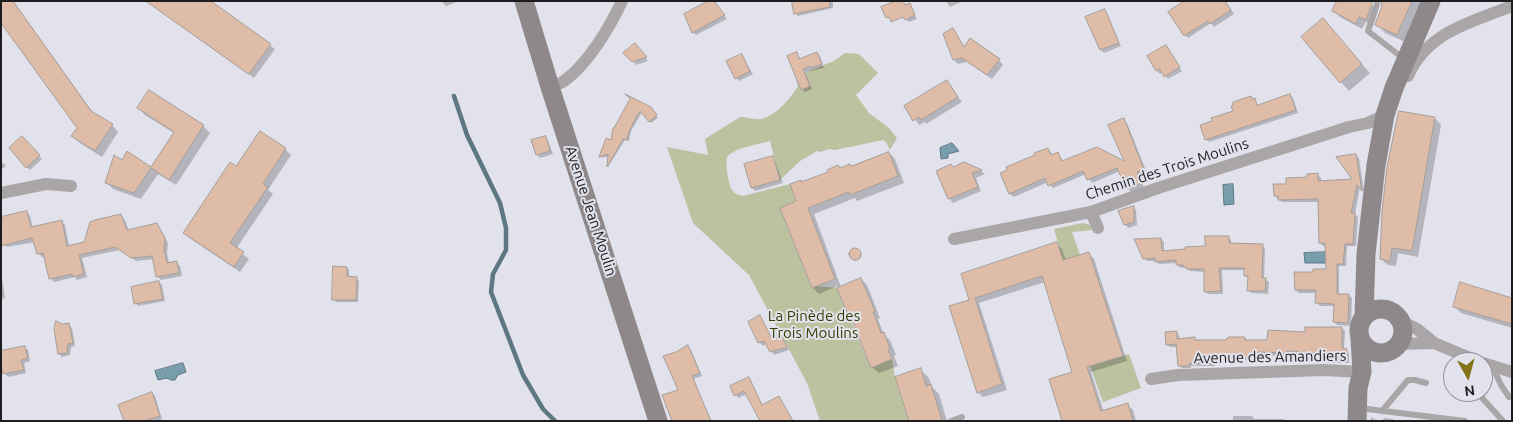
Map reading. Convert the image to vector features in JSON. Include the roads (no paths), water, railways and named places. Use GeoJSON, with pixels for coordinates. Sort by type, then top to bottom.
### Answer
{"type":"FeatureCollection","features":[{"type":"Feature","properties":{"kind":"main road","name":"Avenue Jean Moulin"},"geometry":{"type":"LineString","coordinates":[[524,1],[658,421]]}},
{"type":"Feature","properties":{"kind":"main road"},"geometry":{"type":"LineString","coordinates":[[1364,317],[1366,254],[1376,165],[1385,114],[1397,79],[1432,1]]}},
{"type":"Feature","properties":{"kind":"main road"},"geometry":{"type":"LineString","coordinates":[[1362,372],[1380,353],[1393,349],[1402,337],[1402,328],[1378,295],[1374,279],[1371,210]]}},
{"type":"Feature","properties":{"kind":"main road"},"geometry":{"type":"LineString","coordinates":[[1357,415],[1358,388],[1362,372],[1360,324],[1364,317],[1375,310],[1394,316]]}},
{"type":"Feature","properties":{"kind":"main road"},"geometry":{"type":"LineString","coordinates":[[1360,339],[1372,351],[1380,353]]}},
{"type":"Feature","properties":{"kind":"street"},"geometry":{"type":"LineString","coordinates":[[550,87],[563,82],[581,65],[614,17],[622,1]]}},
{"type":"Feature","properties":{"kind":"street"},"geometry":{"type":"LineString","coordinates":[[1397,79],[1407,79],[1413,64],[1434,41],[1456,27],[1512,6]]}},
{"type":"Feature","properties":{"kind":"street","name":"Chemin des Trois Moulins"},"geometry":{"type":"LineString","coordinates":[[954,239],[1091,212],[1158,188],[1349,127],[1368,123],[1385,114]]}},
{"type":"Feature","properties":{"kind":"street"},"geometry":{"type":"LineString","coordinates":[[1,194],[46,184],[71,186]]}},
{"type":"Feature","properties":{"kind":"street"},"geometry":{"type":"LineString","coordinates":[[1091,212],[1098,228]]}},
{"type":"Feature","properties":{"kind":"street"},"geometry":{"type":"LineString","coordinates":[[1394,316],[1434,343],[1456,352]]}},
{"type":"Feature","properties":{"kind":"street"},"geometry":{"type":"LineString","coordinates":[[1398,344],[1434,343]]}},
{"type":"Feature","properties":{"kind":"street"},"geometry":{"type":"LineString","coordinates":[[1493,366],[1512,372]]}},
{"type":"Feature","properties":{"kind":"street","name":"Avenue des Amandiers"},"geometry":{"type":"LineString","coordinates":[[1151,379],[1178,375],[1324,370],[1362,372]]}},
{"type":"Feature","properties":{"kind":"lane"},"geometry":{"type":"LineString","coordinates":[[1377,4],[1368,31],[1406,60]]}},
{"type":"Feature","properties":{"kind":"lane"},"geometry":{"type":"LineString","coordinates":[[1493,376],[1509,396]]}},
{"type":"Feature","properties":{"kind":"lane"},"geometry":{"type":"LineString","coordinates":[[1382,411],[1408,380],[1426,383]]}},
{"type":"Feature","properties":{"kind":"lane"},"geometry":{"type":"LineString","coordinates":[[1486,402],[1503,421]]}},
{"type":"Feature","properties":{"kind":"lane"},"geometry":{"type":"LineString","coordinates":[[1357,415],[1382,411],[1465,421]]}},
{"type":"Feature","properties":{"kind":"lane"},"geometry":{"type":"LineString","coordinates":[[951,421],[962,417]]}},
{"type":"Feature","properties":{"kind":"water"},"geometry":{"type":"Polygon","coordinates":[[[952,143],[959,151],[948,154],[948,158],[941,159],[940,148],[952,143]]]}},
{"type":"Feature","properties":{"kind":"water"},"geometry":{"type":"Polygon","coordinates":[[[1233,184],[1234,204],[1224,205],[1223,185],[1233,184]]]}},
{"type":"Feature","properties":{"kind":"water"},"geometry":{"type":"Polygon","coordinates":[[[1329,252],[1330,263],[1305,263],[1304,253],[1329,252]]]}},
{"type":"Feature","properties":{"kind":"water"},"geometry":{"type":"Polygon","coordinates":[[[183,363],[186,372],[178,375],[175,380],[167,378],[158,380],[155,371],[183,363]]]}},
{"type":"Feature","properties":{"kind":"waterway"},"geometry":{"type":"LineString","coordinates":[[454,96],[467,135],[500,203],[506,228],[506,250],[493,274],[491,292],[523,375],[543,409],[555,421]]}},
{"type":"Feature","properties":{"kind":"park label","name":"La Pinède des Trois Moulins"},"geometry":{"type":"Point","coordinates":[814,324]}}]}
